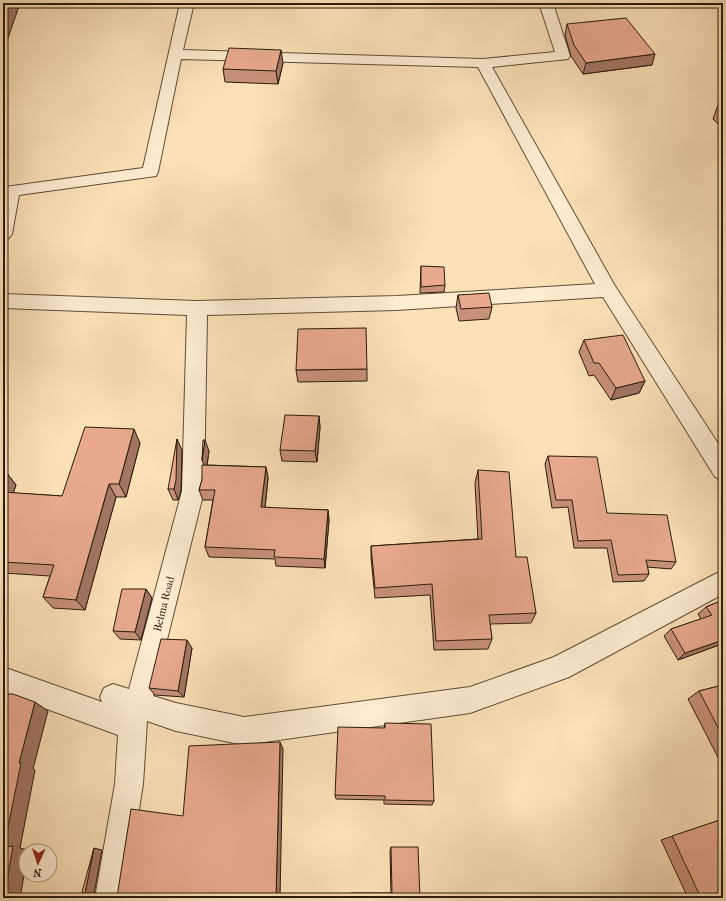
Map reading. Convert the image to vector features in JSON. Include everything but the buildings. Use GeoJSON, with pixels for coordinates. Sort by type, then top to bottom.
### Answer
{"type":"FeatureCollection","features":[{"type":"Feature","properties":{"kind":"street"},"geometry":{"type":"LineString","coordinates":[[3,234],[11,191],[150,172],[187,3]]}},
{"type":"Feature","properties":{"kind":"street"},"geometry":{"type":"LineString","coordinates":[[175,54],[483,63],[563,56],[546,3]]}},
{"type":"Feature","properties":{"kind":"street"},"geometry":{"type":"LineString","coordinates":[[483,63],[608,290],[723,470]]}},
{"type":"Feature","properties":{"kind":"street"},"geometry":{"type":"LineString","coordinates":[[3,300],[197,308],[397,302],[608,290]]}},
{"type":"Feature","properties":{"kind":"street","name":"Belma Road"},"geometry":{"type":"LineString","coordinates":[[110,898],[130,784],[132,727],[193,491],[197,308]]}},
{"type":"Feature","properties":{"kind":"street"},"geometry":{"type":"LineString","coordinates":[[132,727],[113,696],[176,717],[244,731],[470,700],[560,668],[723,581]]}},
{"type":"Feature","properties":{"kind":"street"},"geometry":{"type":"LineString","coordinates":[[3,680],[132,727]]}}]}
